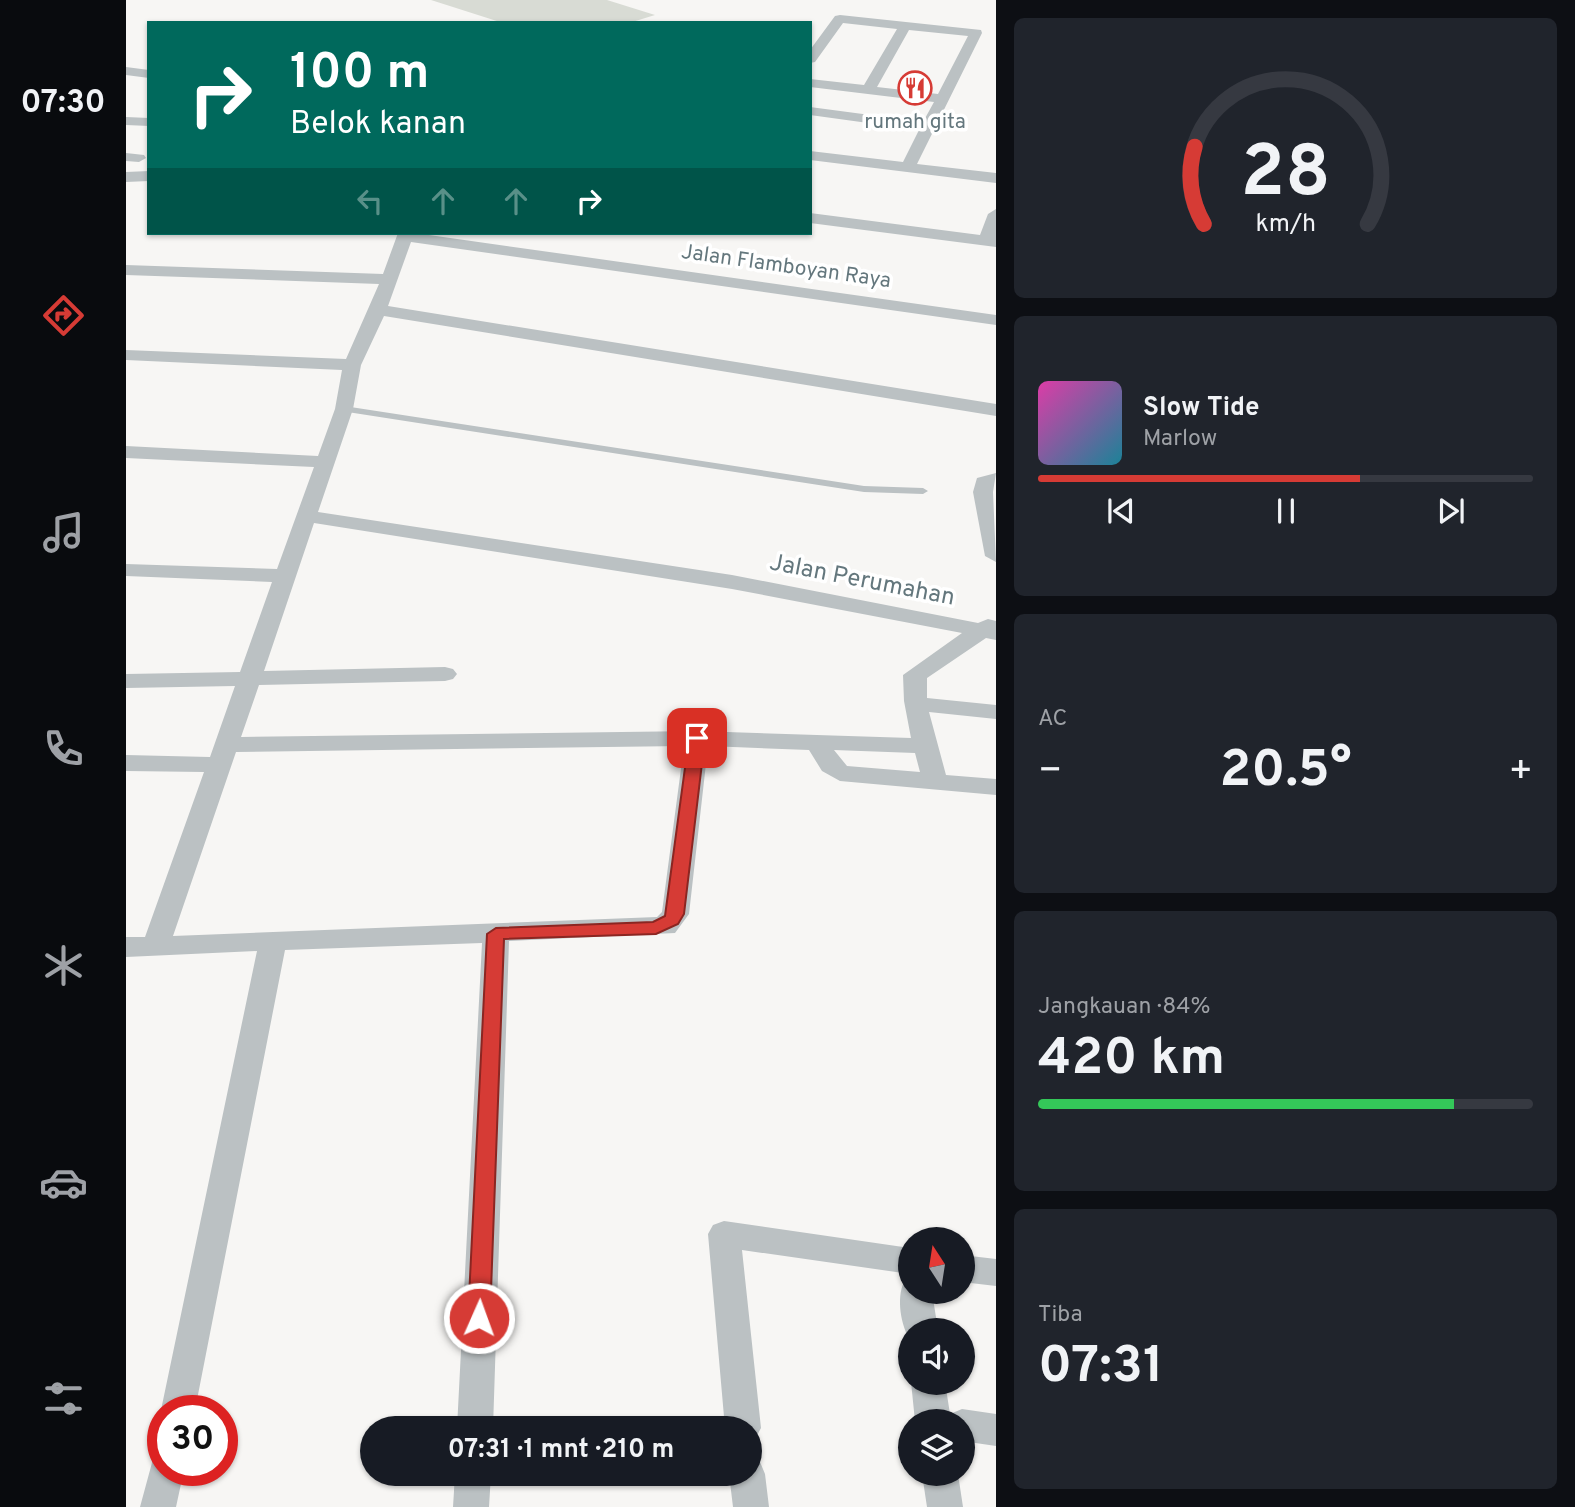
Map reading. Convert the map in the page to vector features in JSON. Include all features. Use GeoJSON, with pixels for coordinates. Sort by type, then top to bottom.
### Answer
{"type":"FeatureCollection","features":[{"type":"Feature","properties":{"kind":"street"},"geometry":{"type":"LineString","coordinates":[[812,56],[838,19],[976,33],[908,166]]}},
{"type":"Feature","properties":{"kind":"street"},"geometry":{"type":"LineString","coordinates":[[869,89],[905,26]]}},
{"type":"Feature","properties":{"kind":"street"},"geometry":{"type":"LineString","coordinates":[[126,71],[147,74]]}},
{"type":"Feature","properties":{"kind":"street"},"geometry":{"type":"LineString","coordinates":[[812,83],[942,99]]}},
{"type":"Feature","properties":{"kind":"street"},"geometry":{"type":"LineString","coordinates":[[812,111],[928,127]]}},
{"type":"Feature","properties":{"kind":"street"},"geometry":{"type":"LineString","coordinates":[[126,121],[147,122]]}},
{"type":"Feature","properties":{"kind":"street"},"geometry":{"type":"LineString","coordinates":[[812,155],[996,178]]}},
{"type":"Feature","properties":{"kind":"street"},"geometry":{"type":"LineString","coordinates":[[812,218],[991,241],[996,214]]}},
{"type":"Feature","properties":{"kind":"street"},"geometry":{"type":"LineString","coordinates":[[156,945],[344,409],[352,365],[379,310],[405,235]]}},
{"type":"Feature","properties":{"kind":"street","name":"Jalan Flamboyan Raya"},"geometry":{"type":"LineString","coordinates":[[405,235],[996,320]]}},
{"type":"Feature","properties":{"kind":"street"},"geometry":{"type":"LineString","coordinates":[[126,270],[389,279]]}},
{"type":"Feature","properties":{"kind":"street"},"geometry":{"type":"LineString","coordinates":[[379,310],[996,410]]}},
{"type":"Feature","properties":{"kind":"street"},"geometry":{"type":"LineString","coordinates":[[126,355],[352,365]]}},
{"type":"Feature","properties":{"kind":"street"},"geometry":{"type":"LineString","coordinates":[[126,452],[325,462]]}},
{"type":"Feature","properties":{"kind":"street"},"geometry":{"type":"LineString","coordinates":[[996,480],[984,482],[982,492],[996,556]]}},
{"type":"Feature","properties":{"kind":"street","name":"Jalan Perumahan"},"geometry":{"type":"LineString","coordinates":[[306,516],[732,583],[991,628]]}},
{"type":"Feature","properties":{"kind":"street"},"geometry":{"type":"LineString","coordinates":[[126,570],[285,576]]}},
{"type":"Feature","properties":{"kind":"street"},"geometry":{"type":"LineString","coordinates":[[935,780],[925,746],[915,675],[991,628]]}},
{"type":"Feature","properties":{"kind":"street"},"geometry":{"type":"LineString","coordinates":[[126,681],[446,674]]}},
{"type":"Feature","properties":{"kind":"street"},"geometry":{"type":"LineString","coordinates":[[918,704],[996,712]]}},
{"type":"Feature","properties":{"kind":"street"},"geometry":{"type":"LineString","coordinates":[[126,763],[222,755],[697,738],[925,746]]}},
{"type":"Feature","properties":{"kind":"street"},"geometry":{"type":"LineString","coordinates":[[126,947],[656,928],[671,920],[675,914],[697,738]]}},
{"type":"Feature","properties":{"kind":"street"},"geometry":{"type":"LineString","coordinates":[[817,742],[831,766],[840,773],[996,787]]}},
{"type":"Feature","properties":{"kind":"street"},"geometry":{"type":"LineString","coordinates":[[476,1416],[496,934]]}},
{"type":"Feature","properties":{"kind":"street"},"geometry":{"type":"LineString","coordinates":[[181,1395],[273,941]]}},
{"type":"Feature","properties":{"kind":"street"},"geometry":{"type":"LineString","coordinates":[[742,1416],[724,1234],[898,1259]]}},
{"type":"Feature","properties":{"kind":"street"},"geometry":{"type":"LineString","coordinates":[[975,1270],[996,1273]]}},
{"type":"Feature","properties":{"kind":"street"},"geometry":{"type":"LineString","coordinates":[[975,1427],[996,1430]]}},
{"type":"Feature","properties":{"kind":"street"},"geometry":{"type":"LineString","coordinates":[[158,1507],[163,1486]]}},
{"type":"Feature","properties":{"kind":"street"},"geometry":{"type":"LineString","coordinates":[[471,1507],[472,1486]]}},
{"type":"Feature","properties":{"kind":"street"},"geometry":{"type":"LineString","coordinates":[[748,1486],[751,1507]]}},
{"type":"Feature","properties":{"kind":"street"},"geometry":{"type":"LineString","coordinates":[[942,1486],[945,1507]]}},
{"type":"Feature","properties":{"kind":"lane"},"geometry":{"type":"LineString","coordinates":[[344,409],[864,489],[923,491]]}},
{"type":"Feature","properties":{"kind":"shaded area"},"geometry":{"type":"Polygon","coordinates":[[[431,0],[607,0],[655,15],[636,21],[497,21],[431,0]]]}},
{"type":"Feature","properties":{"kind":"place","name":"rumah gita"},"geometry":{"type":"Point","coordinates":[915,88]}},
{"type":"Feature","properties":{"kind":"route"},"geometry":{"type":"LineString","coordinates":[[479,1318],[496,934],[665,926],[675,914],[697,738]]}}]}
